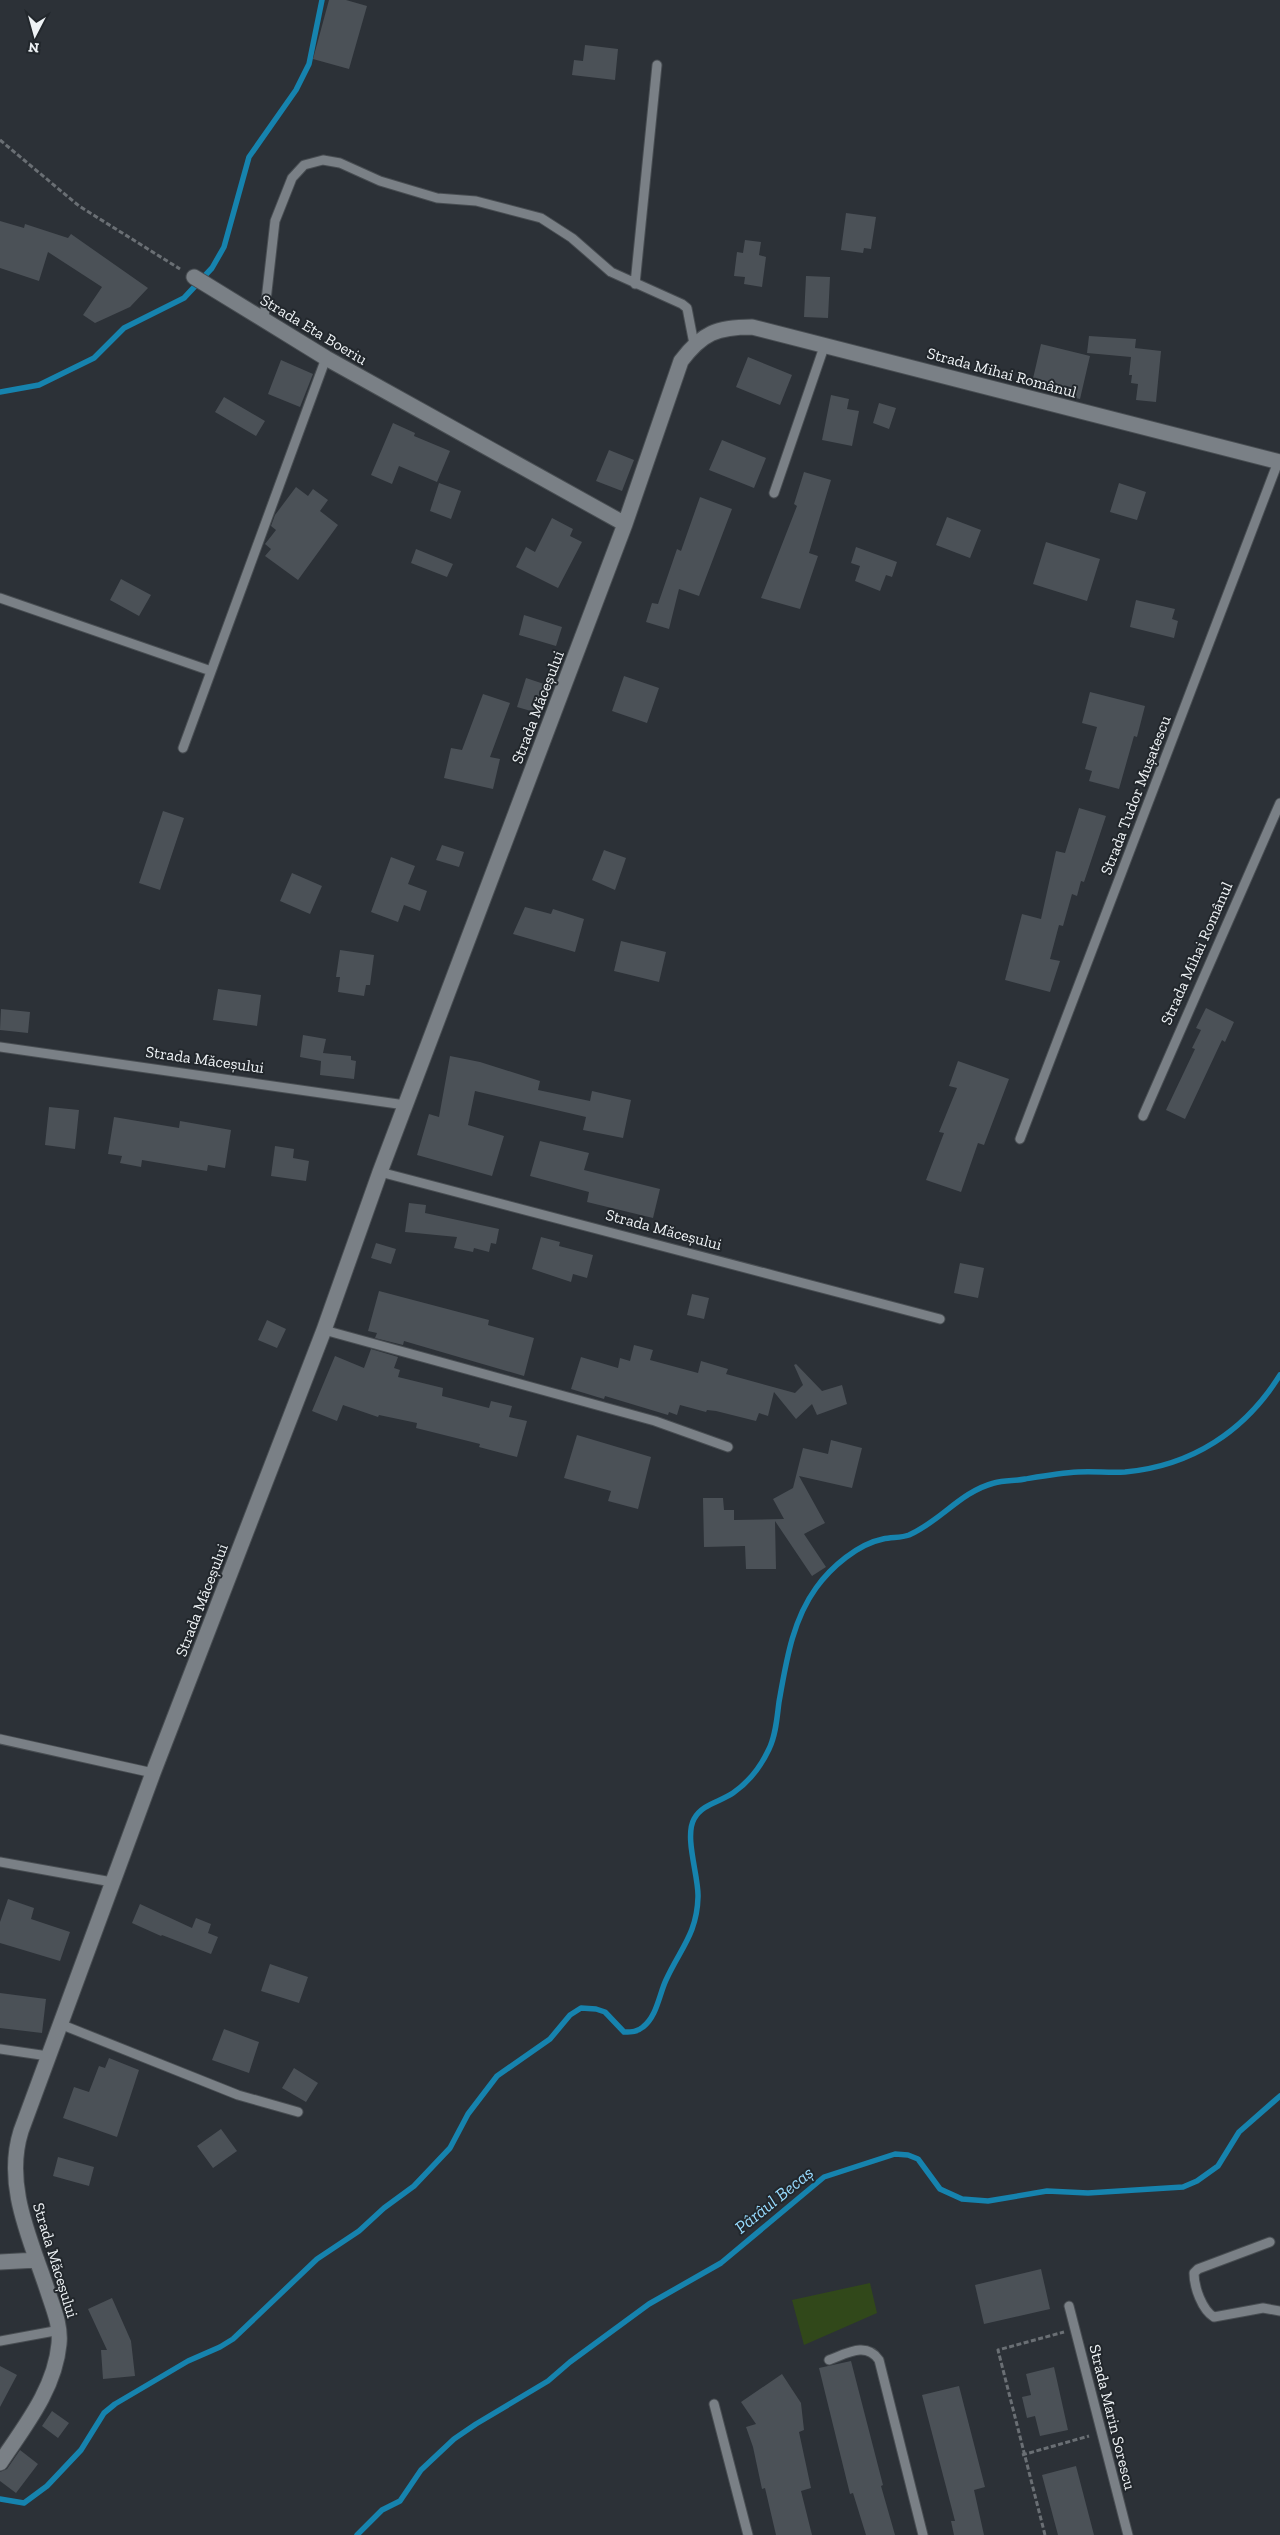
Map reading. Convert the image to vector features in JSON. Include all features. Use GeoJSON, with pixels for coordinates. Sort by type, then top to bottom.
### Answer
{"type":"FeatureCollection","features":[{"type":"Feature","properties":{"kind":"street","name":"Strada Eta Boeriu"},"geometry":{"type":"LineString","coordinates":[[194,277],[264,318],[326,358],[625,524]]}},
{"type":"Feature","properties":{"kind":"street","name":"Strada Mihai Românul"},"geometry":{"type":"LineString","coordinates":[[713,331],[732,327],[752,327],[825,344],[1279,462]]}},
{"type":"Feature","properties":{"kind":"street","name":"Strada Măceșului"},"geometry":{"type":"LineString","coordinates":[[0,2463],[44,2392],[56,2361],[60,2330],[22,2212],[14,2175],[14,2162],[19,2138],[112,1882],[324,1330],[405,1105],[625,524],[681,361],[694,344],[713,331]]}},
{"type":"Feature","properties":{"kind":"street"},"geometry":{"type":"LineString","coordinates":[[0,2262],[37,2260]]}},
{"type":"Feature","properties":{"kind":"lane"},"geometry":{"type":"LineString","coordinates":[[635,284],[657,65]]}},
{"type":"Feature","properties":{"kind":"lane"},"geometry":{"type":"LineString","coordinates":[[264,318],[275,221],[292,178],[304,165],[323,160],[340,163],[380,181],[437,198],[476,201],[541,218],[572,238],[611,272],[687,308],[694,344]]}},
{"type":"Feature","properties":{"kind":"lane"},"geometry":{"type":"LineString","coordinates":[[774,492],[825,344]]}},
{"type":"Feature","properties":{"kind":"lane"},"geometry":{"type":"LineString","coordinates":[[183,748],[326,358]]}},
{"type":"Feature","properties":{"kind":"lane","name":"Strada Tudor Mușatescu"},"geometry":{"type":"LineString","coordinates":[[1020,1139],[1279,462]]}},
{"type":"Feature","properties":{"kind":"lane"},"geometry":{"type":"LineString","coordinates":[[0,598],[211,671]]}},
{"type":"Feature","properties":{"kind":"lane","name":"Strada Mihai Românul"},"geometry":{"type":"LineString","coordinates":[[1143,1116],[1280,803]]}},
{"type":"Feature","properties":{"kind":"lane","name":"Strada Măceșului"},"geometry":{"type":"LineString","coordinates":[[0,1048],[405,1105]]}},
{"type":"Feature","properties":{"kind":"lane","name":"Strada Măceșului"},"geometry":{"type":"LineString","coordinates":[[380,1172],[940,1319]]}},
{"type":"Feature","properties":{"kind":"lane"},"geometry":{"type":"LineString","coordinates":[[324,1330],[655,1421],[728,1447]]}},
{"type":"Feature","properties":{"kind":"lane"},"geometry":{"type":"LineString","coordinates":[[0,1739],[153,1773]]}},
{"type":"Feature","properties":{"kind":"lane"},"geometry":{"type":"LineString","coordinates":[[0,1862],[112,1882]]}},
{"type":"Feature","properties":{"kind":"lane"},"geometry":{"type":"LineString","coordinates":[[60,2024],[238,2095],[298,2112]]}},
{"type":"Feature","properties":{"kind":"lane"},"geometry":{"type":"LineString","coordinates":[[0,2049],[48,2056]]}},
{"type":"Feature","properties":{"kind":"lane"},"geometry":{"type":"LineString","coordinates":[[1270,2242],[1198,2269],[1194,2273],[1194,2279],[1208,2313],[1214,2317],[1263,2308],[1280,2311]]}},
{"type":"Feature","properties":{"kind":"lane","name":"Strada Marin Sorescu"},"geometry":{"type":"LineString","coordinates":[[1069,2306],[1128,2535]]}},
{"type":"Feature","properties":{"kind":"lane","name":"Strada Măceșului"},"geometry":{"type":"LineString","coordinates":[[0,2341],[60,2330]]}},
{"type":"Feature","properties":{"kind":"lane"},"geometry":{"type":"LineString","coordinates":[[829,2360],[858,2349],[871,2352],[878,2360],[923,2535]]}},
{"type":"Feature","properties":{"kind":"lane"},"geometry":{"type":"LineString","coordinates":[[714,2404],[748,2535]]}},
{"type":"Feature","properties":{"kind":"path"},"geometry":{"type":"LineString","coordinates":[[0,140],[79,206],[194,277]]}},
{"type":"Feature","properties":{"kind":"path"},"geometry":{"type":"LineString","coordinates":[[1044,2535],[1022,2455],[998,2350],[1075,2329]]}},
{"type":"Feature","properties":{"kind":"path"},"geometry":{"type":"LineString","coordinates":[[1022,2455],[1102,2432]]}},
{"type":"Feature","properties":{"kind":"green space"},"geometry":{"type":"Polygon","coordinates":[[[870,2283],[877,2313],[804,2345],[792,2300],[870,2283]]]}},
{"type":"Feature","properties":{"kind":"building"},"geometry":{"type":"Polygon","coordinates":[[[329,0],[346,0],[367,6],[349,69],[313,59],[329,0]]]}},
{"type":"Feature","properties":{"kind":"building"},"geometry":{"type":"Polygon","coordinates":[[[585,45],[618,49],[615,80],[572,75],[574,60],[583,61],[585,45]]]}},
{"type":"Feature","properties":{"kind":"building"},"geometry":{"type":"Polygon","coordinates":[[[846,213],[876,217],[871,249],[864,248],[863,253],[841,250],[846,213]]]}},
{"type":"Feature","properties":{"kind":"building"},"geometry":{"type":"Polygon","coordinates":[[[0,221],[24,228],[25,224],[68,238],[71,234],[148,288],[130,307],[95,323],[83,315],[102,287],[48,252],[39,281],[0,268],[0,221]]]}},
{"type":"Feature","properties":{"kind":"building"},"geometry":{"type":"Polygon","coordinates":[[[745,240],[761,242],[759,255],[766,257],[762,287],[744,284],[745,277],[734,276],[737,252],[743,253],[745,240]]]}},
{"type":"Feature","properties":{"kind":"building"},"geometry":{"type":"Polygon","coordinates":[[[806,276],[830,277],[828,318],[804,317],[806,276]]]}},
{"type":"Feature","properties":{"kind":"building"},"geometry":{"type":"Polygon","coordinates":[[[1089,336],[1136,339],[1135,348],[1161,351],[1156,402],[1136,400],[1138,384],[1131,383],[1132,375],[1129,375],[1131,357],[1087,353],[1089,336]]]}},
{"type":"Feature","properties":{"kind":"building"},"geometry":{"type":"Polygon","coordinates":[[[1041,344],[1090,356],[1080,399],[1031,387],[1041,344]]]}},
{"type":"Feature","properties":{"kind":"building"},"geometry":{"type":"Polygon","coordinates":[[[748,357],[792,375],[780,405],[736,387],[748,357]]]}},
{"type":"Feature","properties":{"kind":"building"},"geometry":{"type":"Polygon","coordinates":[[[281,360],[313,374],[300,407],[268,394],[281,360]]]}},
{"type":"Feature","properties":{"kind":"building"},"geometry":{"type":"Polygon","coordinates":[[[831,395],[849,399],[847,409],[859,411],[852,446],[822,440],[831,395]]]}},
{"type":"Feature","properties":{"kind":"building"},"geometry":{"type":"Polygon","coordinates":[[[224,397],[265,421],[256,436],[215,412],[224,397]]]}},
{"type":"Feature","properties":{"kind":"building"},"geometry":{"type":"Polygon","coordinates":[[[879,403],[896,408],[889,429],[873,423],[879,403]]]}},
{"type":"Feature","properties":{"kind":"building"},"geometry":{"type":"Polygon","coordinates":[[[393,423],[415,433],[414,436],[450,451],[437,482],[399,466],[392,484],[371,475],[393,423]]]}},
{"type":"Feature","properties":{"kind":"building"},"geometry":{"type":"Polygon","coordinates":[[[722,440],[766,458],[754,488],[709,470],[722,440]]]}},
{"type":"Feature","properties":{"kind":"building"},"geometry":{"type":"Polygon","coordinates":[[[609,450],[634,460],[622,491],[596,481],[609,450]]]}},
{"type":"Feature","properties":{"kind":"building"},"geometry":{"type":"Polygon","coordinates":[[[804,472],[831,480],[809,553],[818,556],[800,609],[761,598],[797,506],[794,504],[804,472]]]}},
{"type":"Feature","properties":{"kind":"building"},"geometry":{"type":"Polygon","coordinates":[[[439,483],[461,491],[451,519],[430,511],[439,483]]]}},
{"type":"Feature","properties":{"kind":"building"},"geometry":{"type":"Polygon","coordinates":[[[1119,483],[1146,492],[1137,520],[1110,512],[1119,483]]]}},
{"type":"Feature","properties":{"kind":"building"},"geometry":{"type":"Polygon","coordinates":[[[296,487],[308,496],[313,489],[328,500],[320,511],[338,525],[298,580],[265,556],[271,549],[265,544],[276,530],[271,526],[275,515],[296,487]]]}},
{"type":"Feature","properties":{"kind":"building"},"geometry":{"type":"Polygon","coordinates":[[[700,497],[732,509],[699,596],[679,589],[669,629],[646,622],[652,603],[658,604],[677,549],[681,551],[700,497]]]}},
{"type":"Feature","properties":{"kind":"building"},"geometry":{"type":"Polygon","coordinates":[[[947,517],[981,530],[970,558],[936,545],[947,517]]]}},
{"type":"Feature","properties":{"kind":"building"},"geometry":{"type":"Polygon","coordinates":[[[552,518],[573,529],[570,536],[582,542],[558,588],[516,567],[526,547],[535,552],[552,518]]]}},
{"type":"Feature","properties":{"kind":"building"},"geometry":{"type":"Polygon","coordinates":[[[1046,542],[1100,559],[1087,601],[1033,584],[1046,542]]]}},
{"type":"Feature","properties":{"kind":"building"},"geometry":{"type":"Polygon","coordinates":[[[856,547],[897,562],[892,577],[886,575],[880,591],[855,581],[860,566],[851,563],[856,547]]]}},
{"type":"Feature","properties":{"kind":"building"},"geometry":{"type":"Polygon","coordinates":[[[416,549],[453,564],[447,577],[411,563],[416,549]]]}},
{"type":"Feature","properties":{"kind":"building"},"geometry":{"type":"Polygon","coordinates":[[[121,579],[151,595],[139,616],[110,600],[121,579]]]}},
{"type":"Feature","properties":{"kind":"building"},"geometry":{"type":"Polygon","coordinates":[[[1136,600],[1175,609],[1172,619],[1178,621],[1174,638],[1130,627],[1136,600]]]}},
{"type":"Feature","properties":{"kind":"building"},"geometry":{"type":"Polygon","coordinates":[[[524,615],[562,627],[556,646],[519,635],[524,615]]]}},
{"type":"Feature","properties":{"kind":"building"},"geometry":{"type":"Polygon","coordinates":[[[624,676],[659,688],[647,723],[612,711],[624,676]]]}},
{"type":"Feature","properties":{"kind":"building"},"geometry":{"type":"Polygon","coordinates":[[[526,678],[547,685],[538,713],[517,707],[526,678]]]}},
{"type":"Feature","properties":{"kind":"building"},"geometry":{"type":"Polygon","coordinates":[[[1090,692],[1145,706],[1137,737],[1134,736],[1119,789],[1089,781],[1092,771],[1085,769],[1097,727],[1082,723],[1090,692]]]}},
{"type":"Feature","properties":{"kind":"building"},"geometry":{"type":"Polygon","coordinates":[[[483,694],[510,703],[490,757],[500,759],[493,789],[444,778],[451,748],[462,750],[483,694]]]}},
{"type":"Feature","properties":{"kind":"building"},"geometry":{"type":"Polygon","coordinates":[[[1079,808],[1106,816],[1084,882],[1081,881],[1077,896],[1072,894],[1063,926],[1059,925],[1050,959],[1060,961],[1050,992],[1005,980],[1022,914],[1041,919],[1056,851],[1065,853],[1079,808]]]}},
{"type":"Feature","properties":{"kind":"building"},"geometry":{"type":"Polygon","coordinates":[[[163,811],[184,818],[160,890],[139,883],[163,811]]]}},
{"type":"Feature","properties":{"kind":"building"},"geometry":{"type":"Polygon","coordinates":[[[442,845],[464,852],[459,867],[436,860],[442,845]]]}},
{"type":"Feature","properties":{"kind":"building"},"geometry":{"type":"Polygon","coordinates":[[[604,850],[626,858],[615,890],[592,880],[604,850]]]}},
{"type":"Feature","properties":{"kind":"building"},"geometry":{"type":"Polygon","coordinates":[[[391,857],[415,866],[408,884],[427,891],[420,911],[404,905],[398,922],[371,912],[391,857]]]}},
{"type":"Feature","properties":{"kind":"building"},"geometry":{"type":"Polygon","coordinates":[[[292,873],[322,886],[310,914],[280,901],[292,873]]]}},
{"type":"Feature","properties":{"kind":"building"},"geometry":{"type":"Polygon","coordinates":[[[525,907],[551,914],[553,909],[584,919],[575,952],[513,934],[525,907]]]}},
{"type":"Feature","properties":{"kind":"building"},"geometry":{"type":"Polygon","coordinates":[[[621,941],[666,952],[659,982],[614,971],[621,941]]]}},
{"type":"Feature","properties":{"kind":"building"},"geometry":{"type":"Polygon","coordinates":[[[340,950],[374,955],[370,985],[366,985],[364,996],[338,992],[340,977],[336,977],[340,950]]]}},
{"type":"Feature","properties":{"kind":"building"},"geometry":{"type":"Polygon","coordinates":[[[218,989],[261,995],[257,1026],[213,1020],[218,989]]]}},
{"type":"Feature","properties":{"kind":"building"},"geometry":{"type":"Polygon","coordinates":[[[1206,1008],[1234,1022],[1225,1042],[1222,1040],[1185,1119],[1166,1110],[1195,1049],[1192,1048],[1201,1030],[1196,1028],[1206,1008]]]}},
{"type":"Feature","properties":{"kind":"building"},"geometry":{"type":"Polygon","coordinates":[[[1,1009],[30,1012],[28,1033],[0,1030],[1,1009]]]}},
{"type":"Feature","properties":{"kind":"building"},"geometry":{"type":"Polygon","coordinates":[[[303,1035],[326,1039],[323,1053],[351,1056],[351,1060],[356,1061],[354,1079],[320,1075],[321,1061],[300,1057],[303,1035]]]}},
{"type":"Feature","properties":{"kind":"building"},"geometry":{"type":"Polygon","coordinates":[[[450,1056],[480,1062],[540,1081],[538,1090],[590,1101],[592,1091],[631,1100],[623,1138],[583,1130],[586,1117],[475,1091],[468,1125],[504,1136],[492,1176],[417,1155],[429,1114],[439,1117],[450,1056]]]}},
{"type":"Feature","properties":{"kind":"building"},"geometry":{"type":"Polygon","coordinates":[[[958,1061],[1009,1079],[984,1145],[978,1143],[961,1192],[926,1180],[944,1133],[939,1132],[957,1088],[949,1086],[958,1061]]]}},
{"type":"Feature","properties":{"kind":"building"},"geometry":{"type":"Polygon","coordinates":[[[49,1107],[79,1110],[75,1149],[45,1145],[49,1107]]]}},
{"type":"Feature","properties":{"kind":"building"},"geometry":{"type":"Polygon","coordinates":[[[114,1117],[179,1128],[180,1121],[231,1130],[225,1168],[208,1165],[207,1171],[142,1160],[141,1167],[120,1163],[122,1156],[108,1154],[114,1117]]]}},
{"type":"Feature","properties":{"kind":"building"},"geometry":{"type":"Polygon","coordinates":[[[540,1141],[589,1153],[584,1170],[660,1189],[653,1218],[587,1202],[589,1192],[530,1176],[540,1141]]]}},
{"type":"Feature","properties":{"kind":"building"},"geometry":{"type":"Polygon","coordinates":[[[275,1146],[294,1149],[293,1158],[309,1161],[306,1181],[271,1176],[275,1146]]]}},
{"type":"Feature","properties":{"kind":"building"},"geometry":{"type":"Polygon","coordinates":[[[409,1203],[426,1205],[425,1213],[499,1229],[496,1244],[491,1243],[489,1252],[474,1248],[473,1252],[454,1248],[457,1237],[405,1232],[409,1203]]]}},
{"type":"Feature","properties":{"kind":"building"},"geometry":{"type":"Polygon","coordinates":[[[541,1237],[560,1242],[559,1246],[593,1255],[587,1278],[573,1274],[571,1282],[532,1269],[541,1237]]]}},
{"type":"Feature","properties":{"kind":"building"},"geometry":{"type":"Polygon","coordinates":[[[376,1243],[396,1249],[391,1264],[371,1258],[376,1243]]]}},
{"type":"Feature","properties":{"kind":"building"},"geometry":{"type":"Polygon","coordinates":[[[960,1263],[984,1268],[978,1298],[954,1293],[960,1263]]]}},
{"type":"Feature","properties":{"kind":"building"},"geometry":{"type":"Polygon","coordinates":[[[379,1291],[489,1320],[488,1325],[534,1338],[524,1376],[404,1341],[403,1345],[375,1338],[377,1333],[368,1331],[379,1291]]]}},
{"type":"Feature","properties":{"kind":"building"},"geometry":{"type":"Polygon","coordinates":[[[692,1294],[709,1298],[704,1319],[687,1315],[692,1294]]]}},
{"type":"Feature","properties":{"kind":"building"},"geometry":{"type":"Polygon","coordinates":[[[267,1320],[286,1329],[277,1348],[258,1340],[267,1320]]]}},
{"type":"Feature","properties":{"kind":"building"},"geometry":{"type":"Polygon","coordinates":[[[634,1345],[653,1350],[650,1360],[698,1373],[701,1361],[728,1369],[726,1374],[795,1393],[803,1385],[794,1365],[796,1364],[822,1391],[842,1385],[847,1404],[817,1415],[812,1404],[796,1419],[774,1392],[768,1416],[759,1413],[756,1421],[716,1411],[707,1410],[706,1412],[680,1405],[677,1415],[669,1412],[668,1415],[605,1396],[604,1399],[571,1389],[581,1357],[618,1368],[620,1358],[630,1361],[634,1345]]]}},
{"type":"Feature","properties":{"kind":"building"},"geometry":{"type":"Polygon","coordinates":[[[371,1349],[398,1357],[394,1368],[400,1370],[398,1377],[443,1388],[442,1396],[489,1408],[491,1401],[512,1406],[509,1417],[527,1421],[517,1457],[479,1447],[480,1444],[416,1428],[417,1423],[379,1415],[378,1417],[343,1405],[337,1421],[312,1411],[335,1356],[364,1368],[371,1349]]]}},
{"type":"Feature","properties":{"kind":"building"},"geometry":{"type":"Polygon","coordinates":[[[577,1435],[651,1457],[638,1509],[608,1501],[611,1491],[564,1478],[577,1435]]]}},
{"type":"Feature","properties":{"kind":"building"},"geometry":{"type":"Polygon","coordinates":[[[831,1440],[862,1448],[852,1488],[799,1476],[825,1523],[804,1534],[826,1567],[812,1576],[775,1521],[776,1569],[746,1569],[745,1546],[704,1547],[703,1498],[723,1498],[724,1510],[734,1510],[734,1520],[784,1519],[773,1499],[793,1488],[803,1448],[828,1454],[831,1440]]]}},
{"type":"Feature","properties":{"kind":"building"},"geometry":{"type":"Polygon","coordinates":[[[8,1899],[34,1908],[31,1919],[70,1932],[60,1961],[0,1943],[0,1922],[8,1899]]]}},
{"type":"Feature","properties":{"kind":"building"},"geometry":{"type":"Polygon","coordinates":[[[140,1904],[192,1928],[196,1918],[211,1924],[208,1933],[218,1937],[211,1954],[161,1936],[132,1923],[140,1904]]]}},
{"type":"Feature","properties":{"kind":"building"},"geometry":{"type":"Polygon","coordinates":[[[270,1964],[308,1977],[299,2003],[261,1991],[270,1964]]]}},
{"type":"Feature","properties":{"kind":"building"},"geometry":{"type":"Polygon","coordinates":[[[0,1993],[46,1999],[42,2033],[0,2028],[0,1993]]]}},
{"type":"Feature","properties":{"kind":"building"},"geometry":{"type":"Polygon","coordinates":[[[224,2029],[259,2042],[249,2073],[212,2060],[224,2029]]]}},
{"type":"Feature","properties":{"kind":"building"},"geometry":{"type":"Polygon","coordinates":[[[109,2058],[139,2070],[117,2137],[63,2118],[74,2087],[89,2092],[99,2066],[105,2068],[109,2058]]]}},
{"type":"Feature","properties":{"kind":"building"},"geometry":{"type":"Polygon","coordinates":[[[294,2068],[318,2083],[306,2102],[282,2088],[294,2068]]]}},
{"type":"Feature","properties":{"kind":"building"},"geometry":{"type":"Polygon","coordinates":[[[221,2129],[237,2151],[213,2168],[197,2146],[221,2129]]]}},
{"type":"Feature","properties":{"kind":"building"},"geometry":{"type":"Polygon","coordinates":[[[58,2157],[94,2167],[89,2186],[53,2176],[58,2157]]]}},
{"type":"Feature","properties":{"kind":"building"},"geometry":{"type":"Polygon","coordinates":[[[1041,2269],[1050,2309],[984,2324],[975,2285],[1041,2269]]]}},
{"type":"Feature","properties":{"kind":"building"},"geometry":{"type":"Polygon","coordinates":[[[112,2298],[131,2341],[135,2376],[103,2379],[101,2350],[107,2350],[88,2309],[112,2298]]]}},
{"type":"Feature","properties":{"kind":"building"},"geometry":{"type":"Polygon","coordinates":[[[851,2361],[883,2485],[881,2486],[895,2535],[866,2535],[853,2493],[850,2494],[819,2368],[851,2361]]]}},
{"type":"Feature","properties":{"kind":"building"},"geometry":{"type":"Polygon","coordinates":[[[0,2366],[17,2375],[0,2407],[0,2366]]]}},
{"type":"Feature","properties":{"kind":"building"},"geometry":{"type":"Polygon","coordinates":[[[1054,2367],[1068,2430],[1040,2436],[1035,2416],[1027,2418],[1022,2397],[1031,2395],[1026,2374],[1054,2367]]]}},
{"type":"Feature","properties":{"kind":"building"},"geometry":{"type":"Polygon","coordinates":[[[782,2374],[801,2403],[804,2430],[799,2432],[811,2488],[801,2491],[812,2535],[776,2535],[765,2488],[762,2489],[753,2447],[746,2427],[756,2424],[741,2402],[782,2374]]]}},
{"type":"Feature","properties":{"kind":"building"},"geometry":{"type":"Polygon","coordinates":[[[959,2386],[985,2487],[974,2490],[984,2535],[954,2535],[951,2521],[955,2521],[922,2395],[959,2386]]]}},
{"type":"Feature","properties":{"kind":"building"},"geometry":{"type":"Polygon","coordinates":[[[52,2411],[69,2423],[58,2438],[42,2426],[52,2411]]]}},
{"type":"Feature","properties":{"kind":"building"},"geometry":{"type":"Polygon","coordinates":[[[20,2450],[38,2464],[16,2493],[0,2481],[0,2472],[7,2469],[20,2450]]]}},
{"type":"Feature","properties":{"kind":"building"},"geometry":{"type":"Polygon","coordinates":[[[1076,2466],[1094,2535],[1058,2535],[1042,2475],[1076,2466]]]}},
{"type":"Feature","properties":{"kind":"waterway"},"geometry":{"type":"LineString","coordinates":[[0,392],[39,385],[94,358],[124,328],[184,298],[212,268],[224,247],[249,157],[296,90],[309,64],[322,0]]}},
{"type":"Feature","properties":{"kind":"waterway"},"geometry":{"type":"LineString","coordinates":[[0,2499],[24,2503],[47,2486],[81,2450],[104,2413],[115,2404],[188,2361],[233,2339],[317,2259],[359,2231],[384,2208],[414,2186],[450,2148],[468,2114],[497,2076],[550,2039],[570,2015],[581,2008],[596,2009],[605,2012],[624,2032],[641,2029],[648,2022],[655,2011],[666,1980],[687,1941],[695,1921],[698,1889],[691,1846],[691,1827],[694,1819],[702,1810],[733,1793],[744,1784],[766,1755],[775,1732],[784,1672],[796,1628],[808,1601],[829,1572],[864,1546],[886,1538],[909,1535],[931,1522],[971,1493],[994,1483],[1071,1472],[1125,1472],[1173,1462],[1194,1453],[1233,1429],[1266,1395],[1280,1375]]}},
{"type":"Feature","properties":{"kind":"waterway","name":"Pârâul Becaș"},"geometry":{"type":"LineString","coordinates":[[357,2535],[382,2510],[400,2501],[421,2470],[454,2439],[548,2381],[570,2362],[649,2304],[721,2263],[824,2177],[895,2154],[908,2155],[918,2159],[940,2189],[962,2199],[988,2201],[1047,2191],[1088,2193],[1183,2187],[1197,2181],[1218,2166],[1239,2132],[1280,2096]]}}]}
